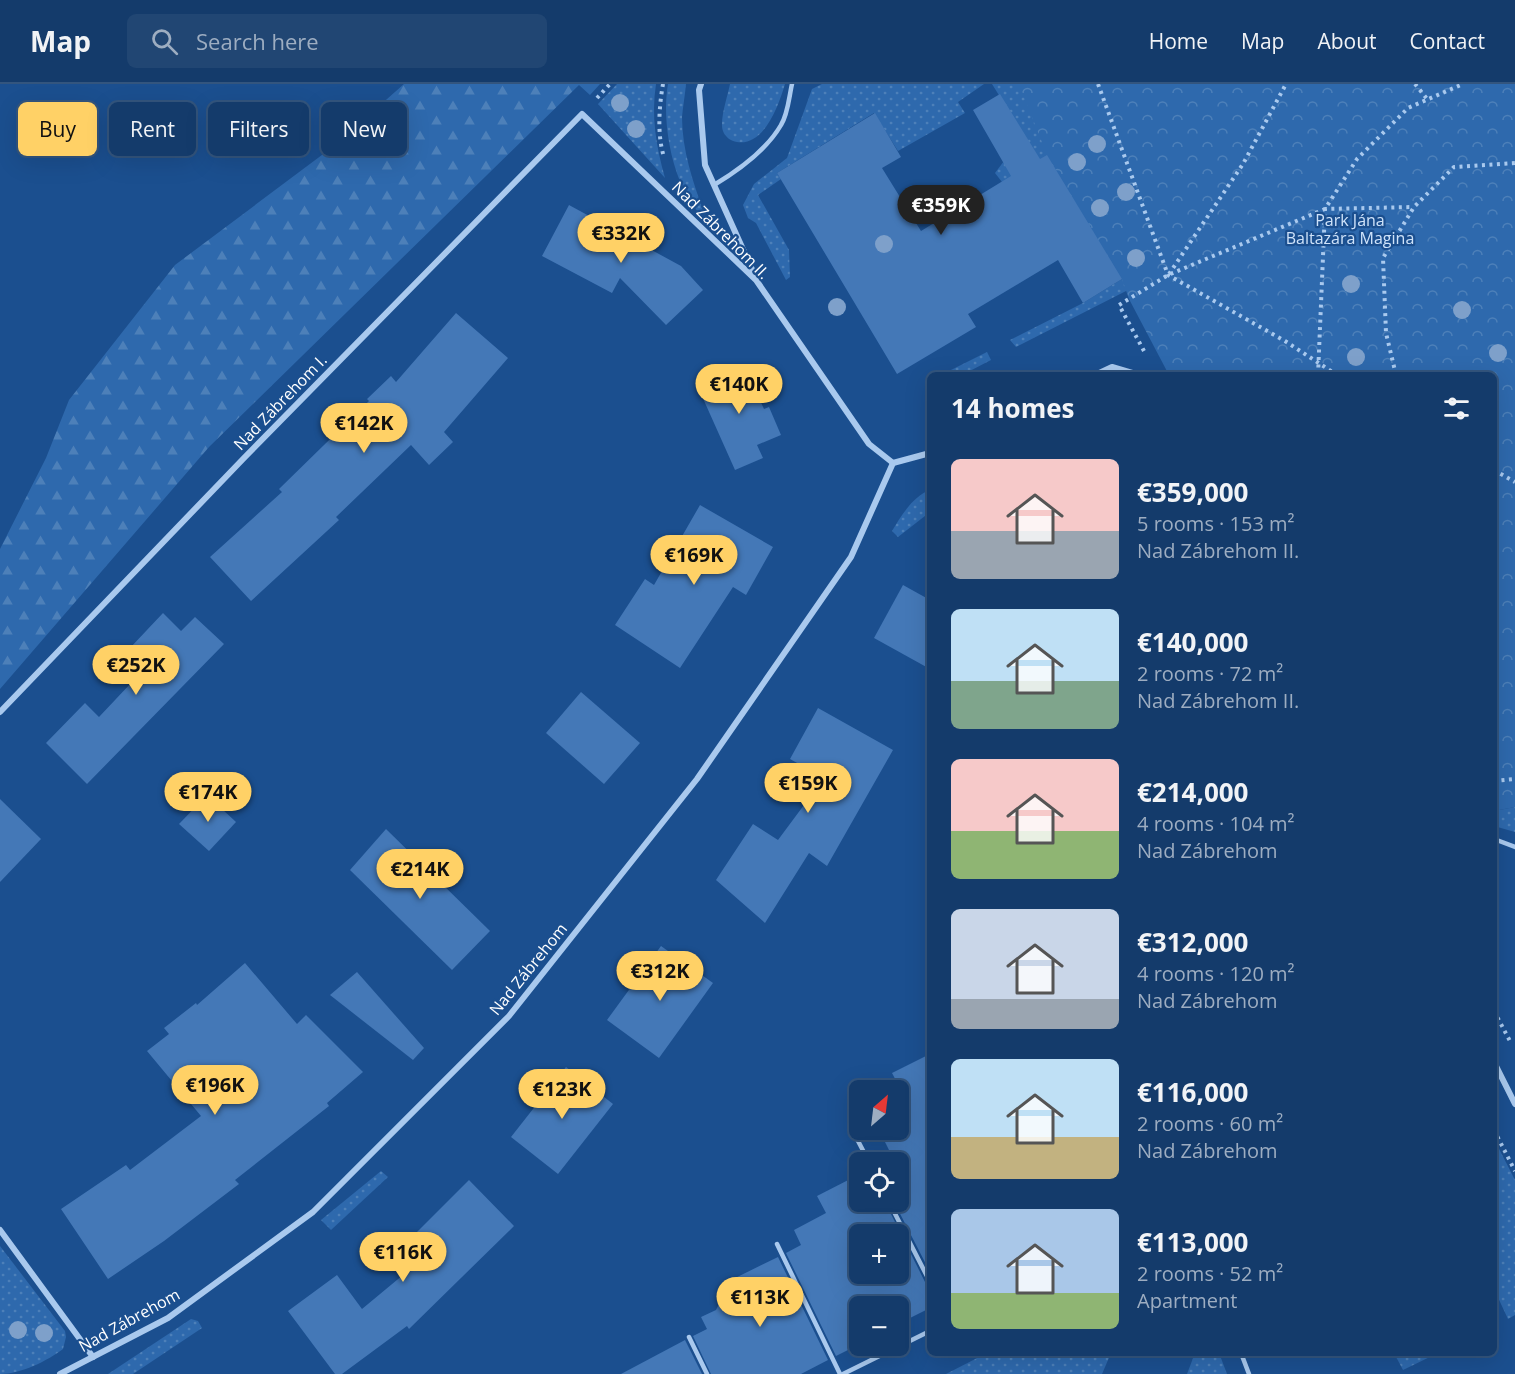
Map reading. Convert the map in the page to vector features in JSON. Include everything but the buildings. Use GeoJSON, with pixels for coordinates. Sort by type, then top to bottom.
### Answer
{"type":"FeatureCollection","features":[{"type":"Feature","properties":{"kind":"street"},"geometry":{"type":"LineString","coordinates":[[701,84],[699,90],[705,165],[756,280]]}},
{"type":"Feature","properties":{"kind":"street","name":"Nad Zábrehom II."},"geometry":{"type":"LineString","coordinates":[[582,114],[756,280],[869,444],[893,463]]}},
{"type":"Feature","properties":{"kind":"street","name":"Nad Zábrehom I."},"geometry":{"type":"LineString","coordinates":[[0,712],[244,458],[582,114]]}},
{"type":"Feature","properties":{"kind":"street"},"geometry":{"type":"LineString","coordinates":[[1101,372],[1112,367],[1129,372]]}},
{"type":"Feature","properties":{"kind":"street"},"geometry":{"type":"LineString","coordinates":[[893,463],[927,454]]}},
{"type":"Feature","properties":{"kind":"street","name":"Nad Zábrehom"},"geometry":{"type":"LineString","coordinates":[[60,1374],[168,1318],[313,1212],[508,1016],[697,779],[851,557],[893,463]]}},
{"type":"Feature","properties":{"kind":"street"},"geometry":{"type":"LineString","coordinates":[[1497,1068],[1515,1104]]}},
{"type":"Feature","properties":{"kind":"street"},"geometry":{"type":"LineString","coordinates":[[0,1230],[93,1357]]}},
{"type":"Feature","properties":{"kind":"lane"},"geometry":{"type":"LineString","coordinates":[[714,185],[731,175],[762,149],[782,124],[792,84]]}},
{"type":"Feature","properties":{"kind":"lane"},"geometry":{"type":"LineString","coordinates":[[1497,840],[1515,847]]}},
{"type":"Feature","properties":{"kind":"lane"},"geometry":{"type":"LineString","coordinates":[[894,1212],[927,1276]]}},
{"type":"Feature","properties":{"kind":"lane"},"geometry":{"type":"LineString","coordinates":[[777,1244],[842,1374],[927,1332]]}},
{"type":"Feature","properties":{"kind":"lane"},"geometry":{"type":"LineString","coordinates":[[689,1337],[707,1374]]}},
{"type":"Feature","properties":{"kind":"lane"},"geometry":{"type":"LineString","coordinates":[[1242,1356],[1249,1374]]}},
{"type":"Feature","properties":{"kind":"path"},"geometry":{"type":"LineString","coordinates":[[663,84],[660,105],[661,147],[664,158]]}},
{"type":"Feature","properties":{"kind":"path"},"geometry":{"type":"LineString","coordinates":[[1098,84],[1168,274],[1285,341],[1332,372]]}},
{"type":"Feature","properties":{"kind":"path"},"geometry":{"type":"LineString","coordinates":[[1168,274],[1243,164],[1286,84]]}},
{"type":"Feature","properties":{"kind":"path"},"geometry":{"type":"LineString","coordinates":[[1415,84],[1428,100]]}},
{"type":"Feature","properties":{"kind":"path"},"geometry":{"type":"LineString","coordinates":[[1318,372],[1325,209],[1357,159],[1408,108],[1463,84]]}},
{"type":"Feature","properties":{"kind":"path"},"geometry":{"type":"LineString","coordinates":[[1395,372],[1386,333],[1383,258],[1414,207],[1454,167],[1515,163]]}},
{"type":"Feature","properties":{"kind":"path"},"geometry":{"type":"LineString","coordinates":[[1146,355],[1119,305],[1168,274],[1325,209],[1414,207]]}},
{"type":"Feature","properties":{"kind":"path"},"geometry":{"type":"LineString","coordinates":[[1497,472],[1515,482]]}},
{"type":"Feature","properties":{"kind":"path"},"geometry":{"type":"LineString","coordinates":[[1497,780],[1515,779]]}},
{"type":"Feature","properties":{"kind":"path"},"geometry":{"type":"LineString","coordinates":[[1497,1017],[1515,1052]]}},
{"type":"Feature","properties":{"kind":"path"},"geometry":{"type":"LineString","coordinates":[[1497,1136],[1515,1171]]}},
{"type":"Feature","properties":{"kind":"green space"},"geometry":{"type":"Polygon","coordinates":[[[404,84],[600,84],[590,95],[579,85],[209,447],[0,689],[0,549],[46,458],[69,400],[175,265],[321,156],[407,156],[407,102],[384,102],[404,84]]]}},
{"type":"Feature","properties":{"kind":"green space"},"geometry":{"type":"Polygon","coordinates":[[[617,84],[656,84],[655,131],[665,178],[598,104],[617,84]]]}},
{"type":"Feature","properties":{"kind":"green space"},"geometry":{"type":"Polygon","coordinates":[[[668,84],[686,84],[682,129],[692,178],[704,213],[702,216],[683,189],[672,154],[666,117],[668,84]]]}},
{"type":"Feature","properties":{"kind":"green space"},"geometry":{"type":"Polygon","coordinates":[[[730,84],[785,84],[775,112],[763,131],[747,141],[733,141],[723,131],[723,115],[730,84]]]}},
{"type":"Feature","properties":{"kind":"green space"},"geometry":{"type":"Polygon","coordinates":[[[822,84],[984,84],[958,102],[965,113],[898,151],[874,113],[777,173],[781,179],[758,195],[789,250],[790,277],[786,280],[756,223],[748,218],[743,205],[754,184],[787,158],[812,89],[822,84]]]}},
{"type":"Feature","properties":{"kind":"green space"},"geometry":{"type":"Polygon","coordinates":[[[992,84],[1091,84],[1164,254],[1126,291],[1016,347],[1010,340],[1083,303],[1122,279],[1002,182],[995,173],[1004,161],[1030,145],[992,84]]]}},
{"type":"Feature","properties":{"kind":"green space","name":"Park Jána Baltazára Magina"},"geometry":{"type":"Polygon","coordinates":[[[1019,84],[1515,84],[1515,807],[1497,810],[1497,372],[1167,372],[1129,299],[1122,279],[1047,155],[1019,84]]]}},
{"type":"Feature","properties":{"kind":"green space"},"geometry":{"type":"Polygon","coordinates":[[[987,352],[991,360],[968,372],[947,372],[987,352]]]}},
{"type":"Feature","properties":{"kind":"green space"},"geometry":{"type":"Polygon","coordinates":[[[927,492],[927,514],[898,537],[892,531],[899,519],[908,507],[927,492]]]}},
{"type":"Feature","properties":{"kind":"green space"},"geometry":{"type":"Polygon","coordinates":[[[1515,807],[1515,832],[1497,827],[1497,810],[1515,807]]]}},
{"type":"Feature","properties":{"kind":"green space"},"geometry":{"type":"Polygon","coordinates":[[[1497,1145],[1515,1180],[1515,1315],[1508,1319],[1497,1295],[1497,1145]]]}},
{"type":"Feature","properties":{"kind":"green space"},"geometry":{"type":"Polygon","coordinates":[[[381,1171],[388,1177],[331,1230],[321,1220],[381,1171]]]}},
{"type":"Feature","properties":{"kind":"green space"},"geometry":{"type":"Polygon","coordinates":[[[0,1246],[65,1331],[66,1337],[63,1349],[49,1358],[25,1369],[0,1374],[0,1246]]]}},
{"type":"Feature","properties":{"kind":"green space"},"geometry":{"type":"Polygon","coordinates":[[[191,1319],[198,1321],[202,1328],[133,1374],[108,1374],[191,1319]]]}},
{"type":"Feature","properties":{"kind":"green space"},"geometry":{"type":"Polygon","coordinates":[[[981,1356],[1110,1356],[1102,1374],[946,1374],[981,1356]]]}},
{"type":"Feature","properties":{"kind":"green space"},"geometry":{"type":"Polygon","coordinates":[[[1194,1356],[1220,1356],[1227,1374],[1187,1374],[1194,1356]]]}},
{"type":"Feature","properties":{"kind":"green space"},"geometry":{"type":"Polygon","coordinates":[[[1396,1356],[1432,1356],[1403,1370],[1396,1356]]]}}]}
